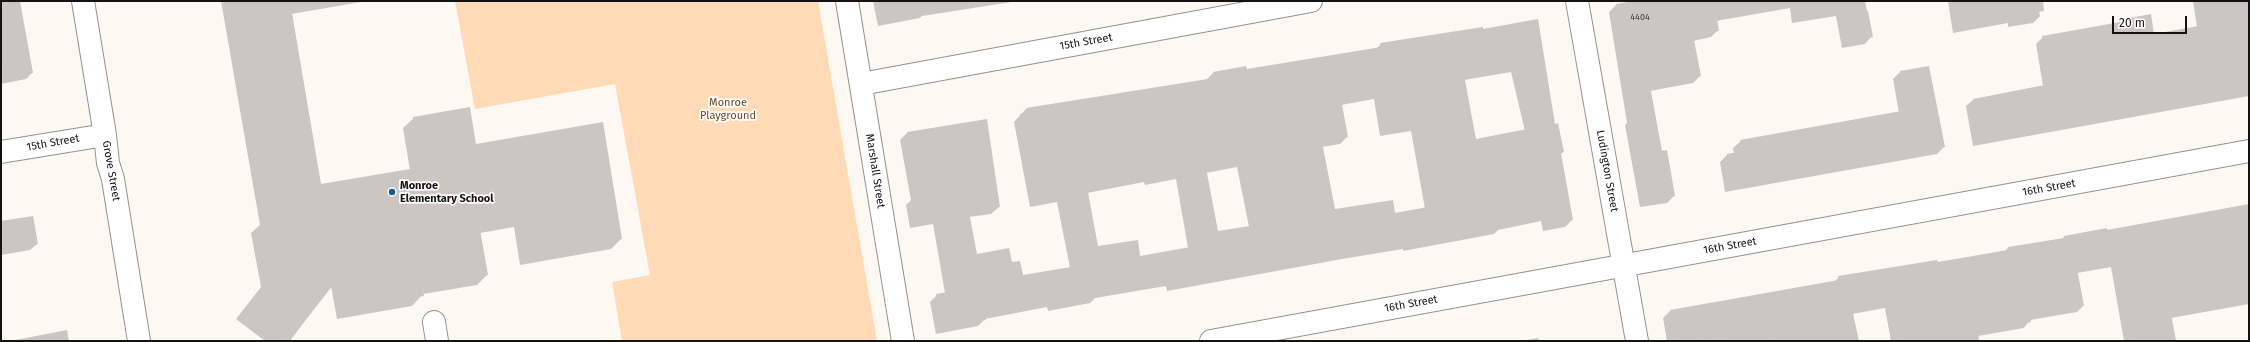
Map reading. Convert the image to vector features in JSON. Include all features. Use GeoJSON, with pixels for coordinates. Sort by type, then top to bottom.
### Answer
{"type":"FeatureCollection","features":[{"type":"Feature","properties":{"kind":"street","name":"Grove Street"},"geometry":{"type":"LineString","coordinates":[[83,1],[105,135],[108,163],[113,179],[140,341]]}},
{"type":"Feature","properties":{"kind":"street","name":"Marshall Street"},"geometry":{"type":"LineString","coordinates":[[847,1],[903,341]]}},
{"type":"Feature","properties":{"kind":"street","name":"15th Street"},"geometry":{"type":"LineString","coordinates":[[861,84],[1311,1]]}},
{"type":"Feature","properties":{"kind":"street","name":"Ludington Street"},"geometry":{"type":"LineString","coordinates":[[1577,1],[1637,341]]}},
{"type":"Feature","properties":{"kind":"street","name":"15th Street"},"geometry":{"type":"LineString","coordinates":[[1,152],[105,135]]}},
{"type":"Feature","properties":{"kind":"street","name":"16th Street"},"geometry":{"type":"LineString","coordinates":[[1211,341],[2249,151]]}},
{"type":"Feature","properties":{"kind":"green space","name":"Monroe Playground"},"geometry":{"type":"Polygon","coordinates":[[[455,1],[818,1],[877,341],[622,341],[612,282],[650,275],[615,84],[475,109],[455,1]]]}},
{"type":"Feature","properties":{"kind":"building"},"geometry":{"type":"Polygon","coordinates":[[[1,1],[20,1],[33,73],[4,79],[1,61],[1,1]]]}},
{"type":"Feature","properties":{"kind":"building"},"geometry":{"type":"Polygon","coordinates":[[[233,1],[290,1],[321,184],[422,167],[413,117],[470,107],[476,144],[603,122],[622,239],[530,255],[524,217],[479,224],[488,275],[422,286],[424,296],[347,309],[341,275],[289,341],[246,308],[271,275],[262,222],[271,220],[233,1]]]}},
{"type":"Feature","properties":{"kind":"building"},"geometry":{"type":"Polygon","coordinates":[[[1634,1],[1714,1],[1719,31],[1693,35],[1701,76],[1650,86],[1662,151],[1667,150],[1675,196],[1647,201],[1631,117],[1634,116],[1616,4],[1634,1]]]}},
{"type":"Feature","properties":{"kind":"building"},"geometry":{"type":"Polygon","coordinates":[[[1956,1],[2043,1],[2044,11],[1960,27],[1956,1]]]}},
{"type":"Feature","properties":{"kind":"building"},"geometry":{"type":"Polygon","coordinates":[[[2242,1],[2246,25],[2236,27],[2248,91],[1980,140],[1973,99],[2050,84],[2042,36],[2126,21],[2125,19],[2151,14],[2154,34],[2220,22],[2217,4],[2242,1]]]}},
{"type":"Feature","properties":{"kind":"building"},"geometry":{"type":"Polygon","coordinates":[[[1868,11],[1873,37],[1849,42],[1844,16],[1868,11]]]}},
{"type":"Feature","properties":{"kind":"building"},"geometry":{"type":"Polygon","coordinates":[[[1538,19],[1555,124],[1558,123],[1564,152],[1561,153],[1573,220],[1550,224],[1548,215],[1501,224],[1502,227],[1453,235],[1454,237],[1410,245],[1410,243],[1350,252],[1174,284],[1173,280],[1098,292],[1098,296],[1055,304],[1054,301],[985,314],[986,320],[942,327],[936,294],[953,291],[940,218],[917,222],[913,197],[918,196],[907,132],[987,119],[1000,207],[969,212],[977,254],[1009,248],[1012,262],[1020,261],[1023,275],[1077,266],[1064,196],[1037,201],[1020,114],[1027,113],[1026,108],[1214,78],[1213,72],[1246,66],[1247,69],[1381,47],[1380,43],[1483,27],[1483,29],[1538,19]],[[1518,65],[1464,75],[1476,139],[1532,128],[1518,65]],[[1381,93],[1341,99],[1348,137],[1322,142],[1335,209],[1393,200],[1395,213],[1433,206],[1418,124],[1387,129],[1381,93]],[[1244,161],[1206,168],[1218,231],[1256,225],[1244,161]],[[1183,173],[1152,179],[1151,175],[1087,187],[1098,246],[1138,240],[1140,256],[1196,246],[1183,173]]]}},
{"type":"Feature","properties":{"kind":"building"},"geometry":{"type":"Polygon","coordinates":[[[1929,66],[1945,147],[1732,185],[1727,154],[1742,151],[1740,140],[1907,110],[1900,71],[1929,66]]]}},
{"type":"Feature","properties":{"kind":"building"},"geometry":{"type":"Polygon","coordinates":[[[2249,204],[2249,299],[2171,313],[2176,341],[2132,341],[2118,261],[2077,268],[2084,306],[2030,315],[2031,322],[1978,331],[1979,341],[1899,341],[1892,301],[1852,309],[1859,341],[1770,341],[1769,328],[1693,341],[1675,341],[1670,310],[1839,280],[1838,276],[1937,260],[1938,262],[2008,250],[2008,247],[2064,238],[2064,236],[2107,228],[2107,230],[2249,204]]]}},
{"type":"Feature","properties":{"kind":"building"},"geometry":{"type":"Polygon","coordinates":[[[33,216],[38,244],[4,249],[1,221],[33,216]]]}},
{"type":"Feature","properties":{"kind":"place","name":"Monroe Elementary School"},"geometry":{"type":"Point","coordinates":[392,192]}}]}
